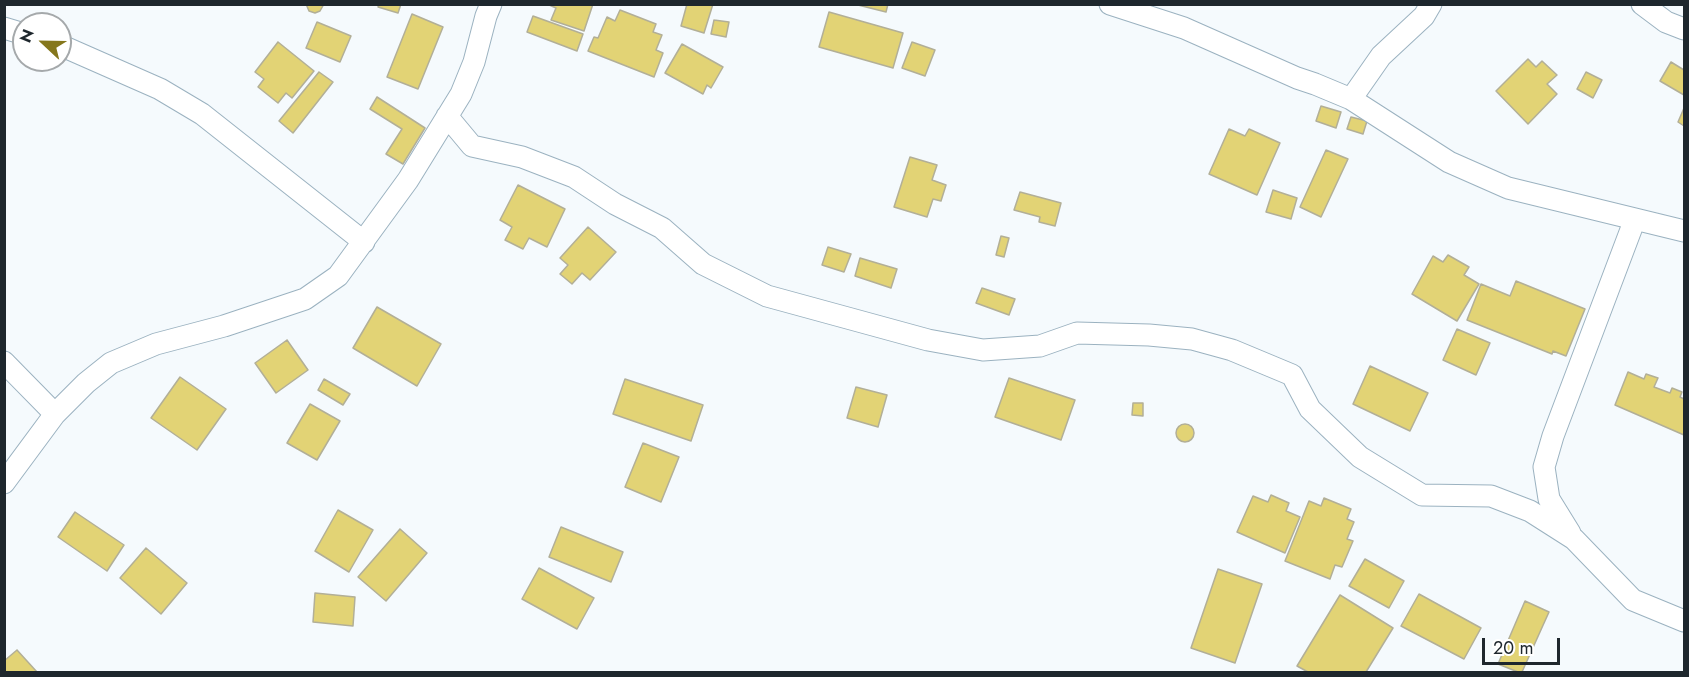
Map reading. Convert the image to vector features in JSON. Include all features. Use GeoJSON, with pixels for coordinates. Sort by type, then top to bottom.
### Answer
{"type":"FeatureCollection","features":[{"type":"Feature","properties":{"kind":"street"},"geometry":{"type":"LineString","coordinates":[[4,483],[56,414],[111,363],[156,344],[224,326],[305,299],[338,276],[408,180],[461,94],[474,62],[491,4]]}},
{"type":"Feature","properties":{"kind":"street"},"geometry":{"type":"LineString","coordinates":[[1110,4],[1184,28],[1297,78],[1351,99],[1449,162],[1508,188],[1684,231]]}},
{"type":"Feature","properties":{"kind":"street"},"geometry":{"type":"LineString","coordinates":[[1351,99],[1381,56],[1424,16],[1431,4]]}},
{"type":"Feature","properties":{"kind":"street"},"geometry":{"type":"LineString","coordinates":[[1642,4],[1666,22],[1684,29]]}},
{"type":"Feature","properties":{"kind":"street"},"geometry":{"type":"LineString","coordinates":[[72,50],[160,88],[202,114],[364,242]]}},
{"type":"Feature","properties":{"kind":"street"},"geometry":{"type":"LineString","coordinates":[[447,116],[472,146],[522,157],[574,177],[615,204],[662,228],[702,264],[767,296],[928,340],[983,350],[1040,346],[1077,333],[1192,339],[1232,350],[1292,375],[1310,410],[1360,457],[1422,495],[1491,495],[1530,511],[1574,538]]}},
{"type":"Feature","properties":{"kind":"street"},"geometry":{"type":"LineString","coordinates":[[1635,219],[1553,436],[1544,467],[1549,499],[1574,538],[1633,600],[1684,621]]}},
{"type":"Feature","properties":{"kind":"street"},"geometry":{"type":"LineString","coordinates":[[4,362],[56,414]]}},
{"type":"Feature","properties":{"kind":"building"},"geometry":{"type":"Polygon","coordinates":[[[306,4],[324,4],[320,11],[315,13],[309,11],[306,4]]]}},
{"type":"Feature","properties":{"kind":"building"},"geometry":{"type":"Polygon","coordinates":[[[379,4],[401,4],[398,13],[378,7],[379,4]]]}},
{"type":"Feature","properties":{"kind":"building"},"geometry":{"type":"Polygon","coordinates":[[[547,4],[593,4],[584,31],[551,20],[556,8],[547,4]]]}},
{"type":"Feature","properties":{"kind":"building"},"geometry":{"type":"Polygon","coordinates":[[[687,4],[713,4],[704,33],[681,26],[687,4]]]}},
{"type":"Feature","properties":{"kind":"building"},"geometry":{"type":"Polygon","coordinates":[[[854,4],[888,4],[886,12],[854,4]]]}},
{"type":"Feature","properties":{"kind":"building"},"geometry":{"type":"Polygon","coordinates":[[[620,10],[656,24],[653,32],[662,35],[656,50],[663,53],[654,77],[588,51],[594,37],[598,38],[607,17],[615,21],[620,10]]]}},
{"type":"Feature","properties":{"kind":"building"},"geometry":{"type":"Polygon","coordinates":[[[829,12],[903,33],[893,68],[819,47],[829,12]]]}},
{"type":"Feature","properties":{"kind":"building"},"geometry":{"type":"Polygon","coordinates":[[[412,14],[443,27],[418,89],[387,77],[412,14]]]}},
{"type":"Feature","properties":{"kind":"building"},"geometry":{"type":"Polygon","coordinates":[[[533,16],[583,34],[577,51],[527,32],[533,16]]]}},
{"type":"Feature","properties":{"kind":"building"},"geometry":{"type":"Polygon","coordinates":[[[714,20],[729,22],[726,37],[711,34],[714,20]]]}},
{"type":"Feature","properties":{"kind":"building"},"geometry":{"type":"Polygon","coordinates":[[[317,22],[351,36],[340,62],[306,48],[317,22]]]}},
{"type":"Feature","properties":{"kind":"building"},"geometry":{"type":"Polygon","coordinates":[[[278,42],[314,71],[292,98],[286,93],[278,103],[258,87],[264,79],[255,72],[278,42]]]}},
{"type":"Feature","properties":{"kind":"building"},"geometry":{"type":"Polygon","coordinates":[[[912,42],[935,50],[925,76],[902,68],[912,42]]]}},
{"type":"Feature","properties":{"kind":"building"},"geometry":{"type":"Polygon","coordinates":[[[682,44],[723,67],[711,88],[707,85],[703,94],[665,73],[682,44]]]}},
{"type":"Feature","properties":{"kind":"building"},"geometry":{"type":"Polygon","coordinates":[[[1528,59],[1536,67],[1542,61],[1557,75],[1547,84],[1557,94],[1528,124],[1496,91],[1528,59]]]}},
{"type":"Feature","properties":{"kind":"building"},"geometry":{"type":"Polygon","coordinates":[[[1671,62],[1684,70],[1684,95],[1660,81],[1671,62]]]}},
{"type":"Feature","properties":{"kind":"building"},"geometry":{"type":"Polygon","coordinates":[[[319,72],[333,82],[293,133],[279,121],[319,72]]]}},
{"type":"Feature","properties":{"kind":"building"},"geometry":{"type":"Polygon","coordinates":[[[1586,72],[1602,80],[1593,98],[1577,89],[1586,72]]]}},
{"type":"Feature","properties":{"kind":"building"},"geometry":{"type":"Polygon","coordinates":[[[377,97],[425,128],[403,164],[386,154],[402,129],[370,109],[377,97]]]}},
{"type":"Feature","properties":{"kind":"building"},"geometry":{"type":"Polygon","coordinates":[[[1321,106],[1341,112],[1336,128],[1316,121],[1321,106]]]}},
{"type":"Feature","properties":{"kind":"building"},"geometry":{"type":"Polygon","coordinates":[[[1684,108],[1684,126],[1678,122],[1684,108]]]}},
{"type":"Feature","properties":{"kind":"building"},"geometry":{"type":"Polygon","coordinates":[[[1351,117],[1367,121],[1363,134],[1347,129],[1351,117]]]}},
{"type":"Feature","properties":{"kind":"building"},"geometry":{"type":"Polygon","coordinates":[[[1229,129],[1245,136],[1249,129],[1280,143],[1257,195],[1209,174],[1229,129]]]}},
{"type":"Feature","properties":{"kind":"building"},"geometry":{"type":"Polygon","coordinates":[[[1326,150],[1348,159],[1321,217],[1300,207],[1326,150]]]}},
{"type":"Feature","properties":{"kind":"building"},"geometry":{"type":"Polygon","coordinates":[[[910,157],[937,165],[932,180],[946,185],[941,201],[933,199],[927,217],[894,207],[910,157]]]}},
{"type":"Feature","properties":{"kind":"building"},"geometry":{"type":"Polygon","coordinates":[[[518,185],[565,209],[547,247],[529,238],[523,249],[505,240],[512,227],[500,220],[518,185]]]}},
{"type":"Feature","properties":{"kind":"building"},"geometry":{"type":"Polygon","coordinates":[[[1273,190],[1297,198],[1291,219],[1266,212],[1273,190]]]}},
{"type":"Feature","properties":{"kind":"building"},"geometry":{"type":"Polygon","coordinates":[[[1020,192],[1061,203],[1055,226],[1039,222],[1040,217],[1014,210],[1020,192]]]}},
{"type":"Feature","properties":{"kind":"building"},"geometry":{"type":"Polygon","coordinates":[[[588,227],[616,252],[590,280],[582,273],[572,284],[560,274],[568,265],[560,258],[588,227]]]}},
{"type":"Feature","properties":{"kind":"building"},"geometry":{"type":"Polygon","coordinates":[[[1001,236],[1009,238],[1004,257],[996,255],[1001,236]]]}},
{"type":"Feature","properties":{"kind":"building"},"geometry":{"type":"Polygon","coordinates":[[[828,247],[851,254],[844,272],[822,265],[828,247]]]}},
{"type":"Feature","properties":{"kind":"building"},"geometry":{"type":"Polygon","coordinates":[[[1448,255],[1469,267],[1464,275],[1479,284],[1457,321],[1412,294],[1433,256],[1443,262],[1448,255]]]}},
{"type":"Feature","properties":{"kind":"building"},"geometry":{"type":"Polygon","coordinates":[[[860,258],[897,269],[891,288],[855,276],[860,258]]]}},
{"type":"Feature","properties":{"kind":"building"},"geometry":{"type":"Polygon","coordinates":[[[1516,281],[1585,309],[1566,356],[1553,351],[1552,354],[1467,320],[1481,284],[1510,296],[1516,281]]]}},
{"type":"Feature","properties":{"kind":"building"},"geometry":{"type":"Polygon","coordinates":[[[982,288],[1015,299],[1009,315],[976,303],[982,288]]]}},
{"type":"Feature","properties":{"kind":"building"},"geometry":{"type":"Polygon","coordinates":[[[377,307],[441,344],[417,386],[353,348],[377,307]]]}},
{"type":"Feature","properties":{"kind":"building"},"geometry":{"type":"Polygon","coordinates":[[[1457,329],[1490,343],[1476,375],[1443,360],[1457,329]]]}},
{"type":"Feature","properties":{"kind":"building"},"geometry":{"type":"Polygon","coordinates":[[[287,340],[308,370],[276,393],[255,363],[287,340]]]}},
{"type":"Feature","properties":{"kind":"building"},"geometry":{"type":"Polygon","coordinates":[[[1370,366],[1428,393],[1410,431],[1353,404],[1370,366]]]}},
{"type":"Feature","properties":{"kind":"building"},"geometry":{"type":"Polygon","coordinates":[[[1628,372],[1644,379],[1646,374],[1658,378],[1654,387],[1670,393],[1672,388],[1682,392],[1680,397],[1684,399],[1684,435],[1615,405],[1628,372]]]}},
{"type":"Feature","properties":{"kind":"building"},"geometry":{"type":"Polygon","coordinates":[[[180,377],[226,409],[197,450],[151,418],[180,377]]]}},
{"type":"Feature","properties":{"kind":"building"},"geometry":{"type":"Polygon","coordinates":[[[1009,378],[1075,400],[1061,440],[995,417],[1009,378]]]}},
{"type":"Feature","properties":{"kind":"building"},"geometry":{"type":"Polygon","coordinates":[[[324,379],[350,394],[343,405],[318,390],[324,379]]]}},
{"type":"Feature","properties":{"kind":"building"},"geometry":{"type":"Polygon","coordinates":[[[625,379],[703,405],[691,441],[613,414],[625,379]]]}},
{"type":"Feature","properties":{"kind":"building"},"geometry":{"type":"Polygon","coordinates":[[[856,387],[887,395],[878,427],[847,418],[856,387]]]}},
{"type":"Feature","properties":{"kind":"building"},"geometry":{"type":"Polygon","coordinates":[[[1133,403],[1143,403],[1143,416],[1132,415],[1133,403]]]}},
{"type":"Feature","properties":{"kind":"building"},"geometry":{"type":"Polygon","coordinates":[[[310,404],[340,421],[317,460],[287,443],[310,404]]]}},
{"type":"Feature","properties":{"kind":"building"},"geometry":{"type":"Polygon","coordinates":[[[1185,424],[1191,427],[1194,433],[1191,439],[1185,442],[1179,439],[1176,433],[1179,427],[1185,424]]]}},
{"type":"Feature","properties":{"kind":"building"},"geometry":{"type":"Polygon","coordinates":[[[643,443],[679,457],[661,502],[625,487],[643,443]]]}},
{"type":"Feature","properties":{"kind":"building"},"geometry":{"type":"Polygon","coordinates":[[[1271,495],[1289,503],[1286,511],[1300,517],[1285,553],[1237,532],[1253,496],[1268,502],[1271,495]]]}},
{"type":"Feature","properties":{"kind":"building"},"geometry":{"type":"Polygon","coordinates":[[[1324,498],[1351,509],[1347,519],[1354,522],[1347,539],[1353,541],[1342,567],[1335,565],[1330,579],[1285,561],[1309,501],[1321,506],[1324,498]]]}},
{"type":"Feature","properties":{"kind":"building"},"geometry":{"type":"Polygon","coordinates":[[[338,510],[373,530],[349,572],[315,551],[338,510]]]}},
{"type":"Feature","properties":{"kind":"building"},"geometry":{"type":"Polygon","coordinates":[[[75,512],[124,545],[107,571],[58,537],[75,512]]]}},
{"type":"Feature","properties":{"kind":"building"},"geometry":{"type":"Polygon","coordinates":[[[561,527],[623,552],[611,582],[549,557],[561,527]]]}},
{"type":"Feature","properties":{"kind":"building"},"geometry":{"type":"Polygon","coordinates":[[[400,529],[427,553],[386,601],[358,577],[400,529]]]}},
{"type":"Feature","properties":{"kind":"building"},"geometry":{"type":"Polygon","coordinates":[[[146,548],[187,583],[161,614],[120,578],[146,548]]]}},
{"type":"Feature","properties":{"kind":"building"},"geometry":{"type":"Polygon","coordinates":[[[1365,559],[1404,581],[1389,608],[1349,586],[1365,559]]]}},
{"type":"Feature","properties":{"kind":"building"},"geometry":{"type":"Polygon","coordinates":[[[539,568],[594,598],[577,629],[522,599],[539,568]]]}},
{"type":"Feature","properties":{"kind":"building"},"geometry":{"type":"Polygon","coordinates":[[[1218,569],[1262,584],[1235,663],[1191,648],[1218,569]]]}},
{"type":"Feature","properties":{"kind":"building"},"geometry":{"type":"Polygon","coordinates":[[[315,593],[355,597],[353,626],[313,622],[315,593]]]}},
{"type":"Feature","properties":{"kind":"building"},"geometry":{"type":"Polygon","coordinates":[[[1419,594],[1481,628],[1464,659],[1401,626],[1419,594]]]}},
{"type":"Feature","properties":{"kind":"building"},"geometry":{"type":"Polygon","coordinates":[[[1340,595],[1393,628],[1366,672],[1308,672],[1297,666],[1340,595]]]}},
{"type":"Feature","properties":{"kind":"building"},"geometry":{"type":"Polygon","coordinates":[[[1525,601],[1549,612],[1522,672],[1518,672],[1498,664],[1525,601]]]}},
{"type":"Feature","properties":{"kind":"building"},"geometry":{"type":"Polygon","coordinates":[[[17,650],[37,672],[4,672],[4,661],[17,650]]]}}]}
